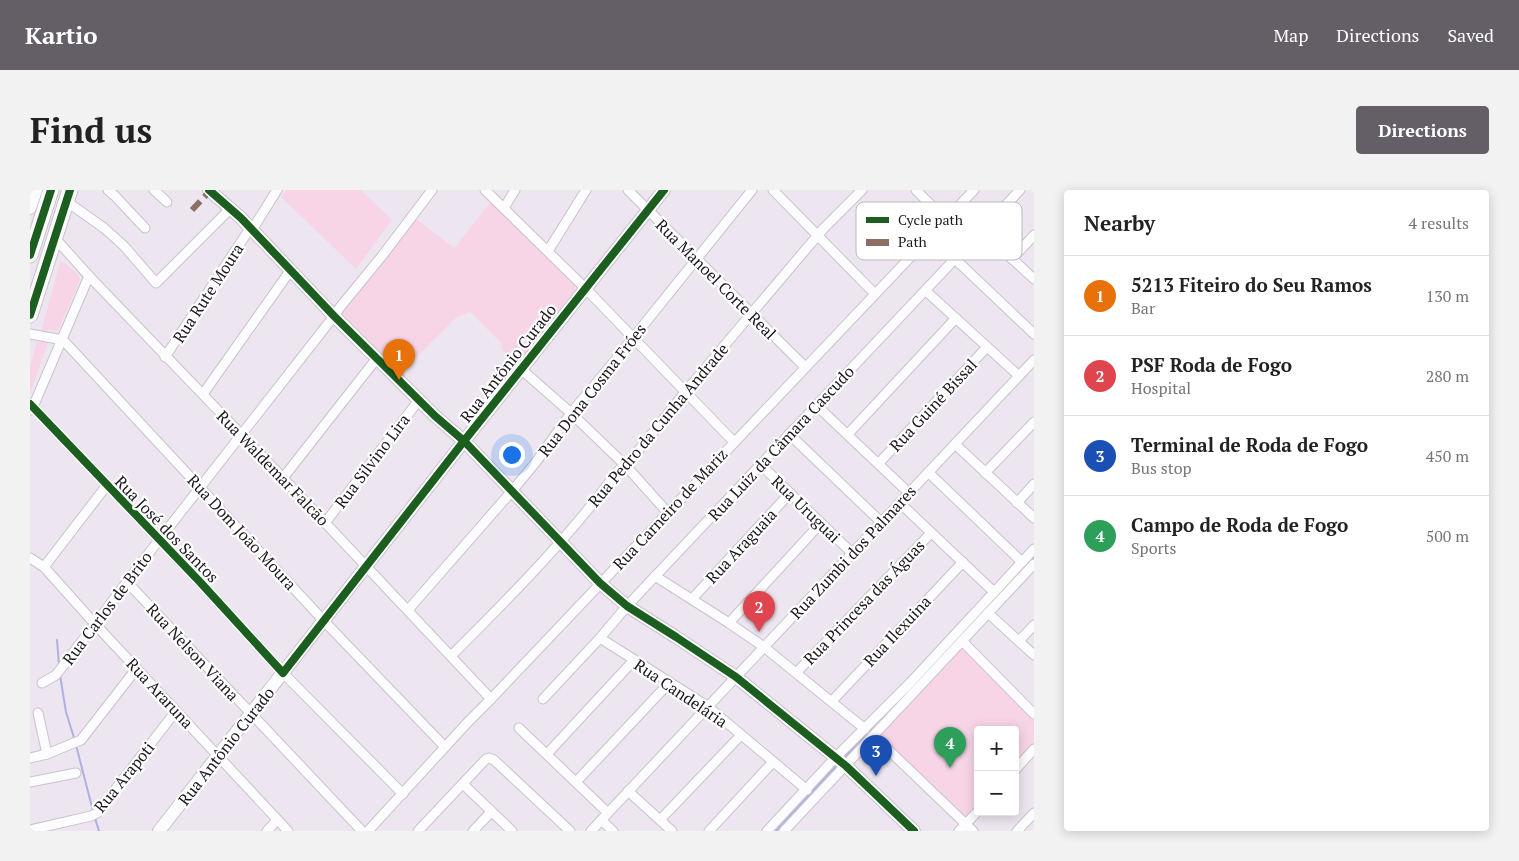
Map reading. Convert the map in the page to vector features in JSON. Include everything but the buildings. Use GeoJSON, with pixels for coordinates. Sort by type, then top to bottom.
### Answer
{"type":"FeatureCollection","features":[{"type":"Feature","properties":{"kind":"highway"},"geometry":{"type":"LineString","coordinates":[[30,255],[51,190]]}},
{"type":"Feature","properties":{"kind":"highway"},"geometry":{"type":"LineString","coordinates":[[30,315],[68,195]]}},
{"type":"Feature","properties":{"kind":"street"},"geometry":{"type":"LineString","coordinates":[[30,208],[36,190]]}},
{"type":"Feature","properties":{"kind":"street"},"geometry":{"type":"LineString","coordinates":[[108,190],[145,228]]}},
{"type":"Feature","properties":{"kind":"street"},"geometry":{"type":"LineString","coordinates":[[154,190],[167,202]]}},
{"type":"Feature","properties":{"kind":"street"},"geometry":{"type":"LineString","coordinates":[[210,190],[252,230],[334,316],[419,400],[464,441],[600,583],[626,606],[676,636],[736,678],[846,766],[914,831]]}},
{"type":"Feature","properties":{"kind":"street","name":"Rua Rute Moura"},"geometry":{"type":"LineString","coordinates":[[166,357],[247,233],[252,230],[278,190]]}},
{"type":"Feature","properties":{"kind":"street","name":"Rua Carlos de Brito"},"geometry":{"type":"LineString","coordinates":[[42,683],[56,675],[432,190]]}},
{"type":"Feature","properties":{"kind":"street"},"geometry":{"type":"LineString","coordinates":[[485,190],[585,288],[734,442]]}},
{"type":"Feature","properties":{"kind":"street"},"geometry":{"type":"LineString","coordinates":[[504,208],[515,190]]}},
{"type":"Feature","properties":{"kind":"street"},"geometry":{"type":"LineString","coordinates":[[548,251],[586,190]]}},
{"type":"Feature","properties":{"kind":"street","name":"Rua Manoel Corte Real"},"geometry":{"type":"LineString","coordinates":[[628,190],[805,367]]}},
{"type":"Feature","properties":{"kind":"street","name":"Rua Antônio Curado"},"geometry":{"type":"LineString","coordinates":[[159,831],[464,441],[664,190]]}},
{"type":"Feature","properties":{"kind":"street","name":"Rua Dona Cosma Fróes"},"geometry":{"type":"LineString","coordinates":[[408,610],[536,462],[571,413],[752,190]]}},
{"type":"Feature","properties":{"kind":"street"},"geometry":{"type":"LineString","coordinates":[[773,190],[876,294]]}},
{"type":"Feature","properties":{"kind":"street","name":"Rua Pedro da Cunha Andrade"},"geometry":{"type":"LineString","coordinates":[[451,656],[489,619],[561,541],[614,476],[626,466],[686,391],[828,222],[862,190]]}},
{"type":"Feature","properties":{"kind":"street"},"geometry":{"type":"LineString","coordinates":[[916,190],[928,202]]}},
{"type":"Feature","properties":{"kind":"street","name":"Rua Carneiro de Mariz"},"geometry":{"type":"LineString","coordinates":[[963,202],[974,190]]}},
{"type":"Feature","properties":{"kind":"street","name":"Rua Luiz da Câmara Cascudo"},"geometry":{"type":"LineString","coordinates":[[1009,202],[1020,190]]}},
{"type":"Feature","properties":{"kind":"street"},"geometry":{"type":"LineString","coordinates":[[68,195],[124,246],[156,283],[230,208]]}},
{"type":"Feature","properties":{"kind":"street"},"geometry":{"type":"LineString","coordinates":[[1022,249],[1034,236]]}},
{"type":"Feature","properties":{"kind":"street","name":"Rua Waldemar Falcão"},"geometry":{"type":"LineString","coordinates":[[54,237],[491,699]]}},
{"type":"Feature","properties":{"kind":"street","name":"Rua Carneiro de Mariz"},"geometry":{"type":"LineString","coordinates":[[368,831],[600,583],[908,260]]}},
{"type":"Feature","properties":{"kind":"street"},"geometry":{"type":"LineString","coordinates":[[955,260],[1034,334]]}},
{"type":"Feature","properties":{"kind":"street","name":"Rua Luiz da Câmara Cascudo"},"geometry":{"type":"LineString","coordinates":[[543,699],[600,638],[626,606],[955,260]]}},
{"type":"Feature","properties":{"kind":"street"},"geometry":{"type":"LineString","coordinates":[[1013,260],[1034,279]]}},
{"type":"Feature","properties":{"kind":"street"},"geometry":{"type":"LineString","coordinates":[[203,394],[290,271]]}},
{"type":"Feature","properties":{"kind":"street","name":"Rua José dos Santos"},"geometry":{"type":"LineString","coordinates":[[89,276],[63,340],[31,407],[283,673],[403,794]]}},
{"type":"Feature","properties":{"kind":"street"},"geometry":{"type":"LineString","coordinates":[[926,290],[1019,376]]}},
{"type":"Feature","properties":{"kind":"street"},"geometry":{"type":"LineString","coordinates":[[848,434],[956,318]]}},
{"type":"Feature","properties":{"kind":"street"},"geometry":{"type":"LineString","coordinates":[[30,334],[63,340]]}},
{"type":"Feature","properties":{"kind":"street","name":"Rua Dom João Moura"},"geometry":{"type":"LineString","coordinates":[[63,340],[324,621],[445,748]]}},
{"type":"Feature","properties":{"kind":"street","name":"Rua Guiné Bissal"},"geometry":{"type":"LineString","coordinates":[[879,463],[987,347]]}},
{"type":"Feature","properties":{"kind":"street"},"geometry":{"type":"LineString","coordinates":[[283,478],[377,358]]}},
{"type":"Feature","properties":{"kind":"street","name":"Rua Zumbi dos Palmares"},"geometry":{"type":"LineString","coordinates":[[591,831],[1034,360]]}},
{"type":"Feature","properties":{"kind":"street"},"geometry":{"type":"LineString","coordinates":[[522,370],[571,413],[626,466],[668,513]]}},
{"type":"Feature","properties":{"kind":"street","name":"Rua Silvino Lira"},"geometry":{"type":"LineString","coordinates":[[325,523],[419,400]]}},
{"type":"Feature","properties":{"kind":"street"},"geometry":{"type":"LineString","coordinates":[[816,405],[909,493]]}},
{"type":"Feature","properties":{"kind":"street"},"geometry":{"type":"LineString","coordinates":[[985,473],[1034,422]]}},
{"type":"Feature","properties":{"kind":"street"},"geometry":{"type":"LineString","coordinates":[[788,434],[881,522]]}},
{"type":"Feature","properties":{"kind":"street"},"geometry":{"type":"LineString","coordinates":[[955,444],[1034,518]]}},
{"type":"Feature","properties":{"kind":"street","name":"Rua Uruguai"},"geometry":{"type":"LineString","coordinates":[[761,465],[852,553]]}},
{"type":"Feature","properties":{"kind":"street"},"geometry":{"type":"LineString","coordinates":[[928,472],[1022,562]]}},
{"type":"Feature","properties":{"kind":"street"},"geometry":{"type":"LineString","coordinates":[[1017,503],[1034,484]]}},
{"type":"Feature","properties":{"kind":"street"},"geometry":{"type":"LineString","coordinates":[[44,567],[106,485]]}},
{"type":"Feature","properties":{"kind":"street","name":"Rua Araguaia"},"geometry":{"type":"LineString","coordinates":[[692,599],[790,493]]}},
{"type":"Feature","properties":{"kind":"street"},"geometry":{"type":"LineString","coordinates":[[900,503],[994,592]]}},
{"type":"Feature","properties":{"kind":"street"},"geometry":{"type":"LineString","coordinates":[[729,622],[820,524]]}},
{"type":"Feature","properties":{"kind":"street","name":"Rua Princesa das Águas"},"geometry":{"type":"LineString","coordinates":[[797,672],[931,533]]}},
{"type":"Feature","properties":{"kind":"street"},"geometry":{"type":"LineString","coordinates":[[767,831],[1034,549]]}},
{"type":"Feature","properties":{"kind":"street","name":"Rua Araruna"},"geometry":{"type":"LineString","coordinates":[[30,558],[44,567],[288,831]]}},
{"type":"Feature","properties":{"kind":"street","name":"Rua Ilexuina"},"geometry":{"type":"LineString","coordinates":[[832,701],[962,562]]}},
{"type":"Feature","properties":{"kind":"street"},"geometry":{"type":"LineString","coordinates":[[784,831],[1034,564]]}},
{"type":"Feature","properties":{"kind":"street"},"geometry":{"type":"LineString","coordinates":[[655,576],[729,622],[764,647],[865,729]]}},
{"type":"Feature","properties":{"kind":"street","name":"Rua Nelson Viana"},"geometry":{"type":"LineString","coordinates":[[127,582],[362,831]]}},
{"type":"Feature","properties":{"kind":"street"},"geometry":{"type":"LineString","coordinates":[[988,613],[1034,655]]}},
{"type":"Feature","properties":{"kind":"street"},"geometry":{"type":"LineString","coordinates":[[1019,641],[1034,625]]}},
{"type":"Feature","properties":{"kind":"street","name":"Rua Candelária"},"geometry":{"type":"LineString","coordinates":[[600,638],[669,684],[707,706],[807,790]]}},
{"type":"Feature","properties":{"kind":"street"},"geometry":{"type":"LineString","coordinates":[[962,641],[1034,714]]}},
{"type":"Feature","properties":{"kind":"street"},"geometry":{"type":"LineString","coordinates":[[547,754],[634,660]]}},
{"type":"Feature","properties":{"kind":"street"},"geometry":{"type":"LineString","coordinates":[[30,758],[47,754],[76,742],[137,668]]}},
{"type":"Feature","properties":{"kind":"street"},"geometry":{"type":"LineString","coordinates":[[576,782],[669,684]]}},
{"type":"Feature","properties":{"kind":"street","name":"Rua Arapoti"},"geometry":{"type":"LineString","coordinates":[[30,830],[94,814],[176,711]]}},
{"type":"Feature","properties":{"kind":"street"},"geometry":{"type":"LineString","coordinates":[[38,713],[47,754]]}},
{"type":"Feature","properties":{"kind":"street"},"geometry":{"type":"LineString","coordinates":[[519,728],[608,813]]}},
{"type":"Feature","properties":{"kind":"street"},"geometry":{"type":"LineString","coordinates":[[660,820],[741,735]]}},
{"type":"Feature","properties":{"kind":"street"},"geometry":{"type":"LineString","coordinates":[[874,736],[973,831]]}},
{"type":"Feature","properties":{"kind":"street"},"geometry":{"type":"LineString","coordinates":[[1019,766],[1034,749]]}},
{"type":"Feature","properties":{"kind":"street"},"geometry":{"type":"LineString","coordinates":[[418,831],[489,758],[494,760],[570,831]]}},
{"type":"Feature","properties":{"kind":"street"},"geometry":{"type":"LineString","coordinates":[[709,831],[773,762]]}},
{"type":"Feature","properties":{"kind":"street"},"geometry":{"type":"LineString","coordinates":[[30,782],[76,774]]}},
{"type":"Feature","properties":{"kind":"street"},"geometry":{"type":"LineString","coordinates":[[463,784],[512,831]]}},
{"type":"Feature","properties":{"kind":"street"},"geometry":{"type":"LineString","coordinates":[[628,791],[672,831]]}},
{"type":"Feature","properties":{"kind":"street"},"geometry":{"type":"LineString","coordinates":[[473,831],[491,812]]}},
{"type":"Feature","properties":{"kind":"street"},"geometry":{"type":"LineString","coordinates":[[1017,831],[1034,813]]}},
{"type":"Feature","properties":{"kind":"street"},"geometry":{"type":"LineString","coordinates":[[959,831],[974,815]]}},
{"type":"Feature","properties":{"kind":"street"},"geometry":{"type":"LineString","coordinates":[[267,831],[277,820]]}},
{"type":"Feature","properties":{"kind":"street"},"geometry":{"type":"LineString","coordinates":[[601,820],[613,831]]}},
{"type":"Feature","properties":{"kind":"shaded area"},"geometry":{"type":"Polygon","coordinates":[[[286,190],[361,190],[392,220],[356,269],[281,197],[286,190]]]}},
{"type":"Feature","properties":{"kind":"shaded area"},"geometry":{"type":"Polygon","coordinates":[[[491,202],[575,286],[575,290],[517,364],[502,350],[502,344],[470,312],[457,317],[399,374],[340,314],[413,216],[454,248],[491,202]]]}},
{"type":"Feature","properties":{"kind":"shaded area"},"geometry":{"type":"Polygon","coordinates":[[[60,262],[63,262],[79,275],[80,280],[58,331],[49,330],[41,332],[60,262]]]}},
{"type":"Feature","properties":{"kind":"shaded area"},"geometry":{"type":"Polygon","coordinates":[[[43,338],[48,340],[48,342],[30,394],[30,367],[37,341],[43,338]]]}},
{"type":"Feature","properties":{"kind":"shaded area"},"geometry":{"type":"Polygon","coordinates":[[[962,648],[1034,717],[1034,747],[1019,762],[1019,726],[974,726],[974,809],[965,819],[878,736],[962,648]]]}},
{"type":"Feature","properties":{"kind":"waterway"},"geometry":{"type":"LineString","coordinates":[[977,617],[1034,557]]}},
{"type":"Feature","properties":{"kind":"waterway"},"geometry":{"type":"LineString","coordinates":[[57,640],[59,665]]}},
{"type":"Feature","properties":{"kind":"waterway"},"geometry":{"type":"LineString","coordinates":[[60,675],[66,712],[75,741]]}},
{"type":"Feature","properties":{"kind":"waterway"},"geometry":{"type":"LineString","coordinates":[[844,758],[892,707]]}},
{"type":"Feature","properties":{"kind":"waterway"},"geometry":{"type":"LineString","coordinates":[[76,745],[93,811]]}},
{"type":"Feature","properties":{"kind":"waterway"},"geometry":{"type":"LineString","coordinates":[[776,831],[836,766]]}},
{"type":"Feature","properties":{"kind":"waterway"},"geometry":{"type":"LineString","coordinates":[[95,818],[99,831]]}},
{"type":"Feature","properties":{"kind":"marked path"},"geometry":{"type":"LineString","coordinates":[[192,210],[210,191]]}},
{"type":"Feature","properties":{"kind":"cycle path"},"geometry":{"type":"LineString","coordinates":[[30,255],[51,190]]}},
{"type":"Feature","properties":{"kind":"cycle path"},"geometry":{"type":"LineString","coordinates":[[30,315],[70,190]]}},
{"type":"Feature","properties":{"kind":"cycle path"},"geometry":{"type":"LineString","coordinates":[[209,190],[241,218],[334,316],[435,416],[464,441],[600,583],[627,606],[736,677],[846,766],[914,831]]}},
{"type":"Feature","properties":{"kind":"cycle path"},"geometry":{"type":"LineString","coordinates":[[30,404],[200,582],[283,673],[464,441],[664,190]]}},
{"type":"Feature","properties":{"kind":"place","name":"5213 Fiteiro do Seu Ramos"},"geometry":{"type":"Point","coordinates":[399,380]}},
{"type":"Feature","properties":{"kind":"place","name":"PSF Roda de Fogo"},"geometry":{"type":"Point","coordinates":[759,632]}},
{"type":"Feature","properties":{"kind":"place","name":"Campo de Roda de Fogo"},"geometry":{"type":"Point","coordinates":[950,768]}},
{"type":"Feature","properties":{"kind":"place","name":"Terminal de Roda de Fogo"},"geometry":{"type":"Point","coordinates":[876,776]}}]}
